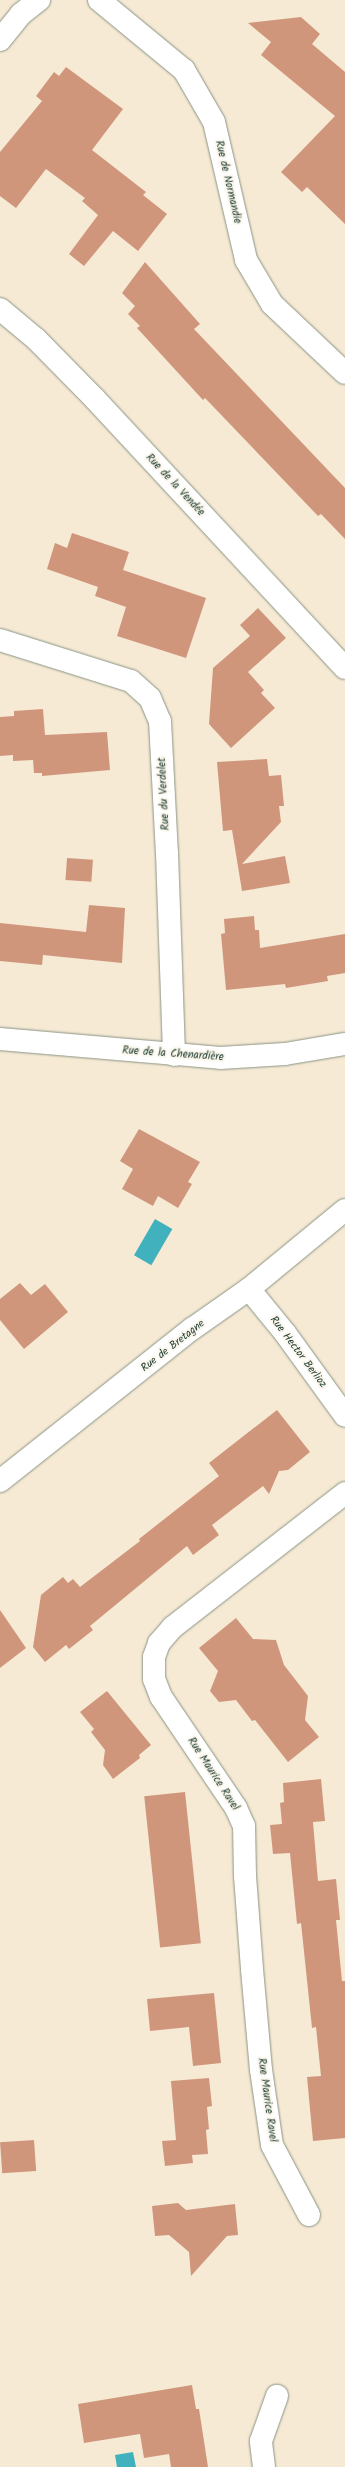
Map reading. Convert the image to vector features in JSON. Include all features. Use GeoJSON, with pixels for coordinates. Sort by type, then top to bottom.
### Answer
{"type":"FeatureCollection","features":[{"type":"Feature","properties":{"kind":"street"},"geometry":{"type":"LineString","coordinates":[[0,40],[21,14],[39,0]]}},
{"type":"Feature","properties":{"kind":"street","name":"Rue de Normandie"},"geometry":{"type":"LineString","coordinates":[[99,0],[184,70],[214,122],[246,260],[272,304],[345,374]]}},
{"type":"Feature","properties":{"kind":"street","name":"Rue de la Vendée"},"geometry":{"type":"LineString","coordinates":[[0,309],[36,339],[95,399],[345,668]]}},
{"type":"Feature","properties":{"kind":"street","name":"Rue du Verdelet"},"geometry":{"type":"LineString","coordinates":[[0,640],[130,681],[150,698],[160,721],[174,1055]]}},
{"type":"Feature","properties":{"kind":"street","name":"Rue de la Chenardière"},"geometry":{"type":"LineString","coordinates":[[0,1039],[174,1055],[250,1057],[320,1050],[345,1044]]}},
{"type":"Feature","properties":{"kind":"street","name":"Rue de Bretagne"},"geometry":{"type":"LineString","coordinates":[[0,1481],[192,1329],[249,1289],[345,1210]]}},
{"type":"Feature","properties":{"kind":"street","name":"Rue Hector Berlioz"},"geometry":{"type":"LineString","coordinates":[[249,1289],[285,1333],[345,1416]]}},
{"type":"Feature","properties":{"kind":"street","name":"Rue Maurice Ravel"},"geometry":{"type":"LineString","coordinates":[[309,2215],[272,2145],[261,2070],[252,1969],[244,1826],[236,1808],[161,1697],[154,1679],[154,1657],[159,1643],[173,1627],[345,1493]]}},
{"type":"Feature","properties":{"kind":"street"},"geometry":{"type":"LineString","coordinates":[[264,2467],[261,2441],[277,2396]]}},
{"type":"Feature","properties":{"kind":"water"},"geometry":{"type":"Polygon","coordinates":[[[155,1219],[172,1229],[151,1265],[134,1255],[155,1219]]]}},
{"type":"Feature","properties":{"kind":"water"},"geometry":{"type":"Polygon","coordinates":[[[133,2452],[136,2467],[117,2467],[115,2455],[133,2452]]]}},
{"type":"Feature","properties":{"kind":"building"},"geometry":{"type":"Polygon","coordinates":[[[301,17],[320,34],[312,44],[345,72],[345,224],[307,187],[302,192],[281,172],[335,116],[261,55],[271,42],[248,23],[301,17]]]}},
{"type":"Feature","properties":{"kind":"building"},"geometry":{"type":"Polygon","coordinates":[[[66,67],[123,109],[92,150],[146,192],[143,195],[167,214],[138,251],[113,231],[84,266],[69,254],[98,215],[82,201],[85,198],[46,169],[16,208],[0,196],[0,152],[42,101],[36,96],[54,72],[59,76],[66,67]]]}},
{"type":"Feature","properties":{"kind":"building"},"geometry":{"type":"Polygon","coordinates":[[[145,262],[200,324],[194,329],[345,488],[345,539],[321,514],[318,516],[205,398],[203,400],[137,328],[140,326],[128,314],[135,306],[122,293],[145,262]]]}},
{"type":"Feature","properties":{"kind":"building"},"geometry":{"type":"Polygon","coordinates":[[[72,533],[129,552],[123,570],[206,598],[186,658],[117,636],[126,607],[95,596],[98,587],[47,569],[55,543],[67,548],[72,533]]]}},
{"type":"Feature","properties":{"kind":"building"},"geometry":{"type":"Polygon","coordinates":[[[258,608],[286,638],[248,672],[264,690],[261,693],[275,708],[231,748],[209,724],[213,668],[250,636],[240,625],[258,608]]]}},
{"type":"Feature","properties":{"kind":"building"},"geometry":{"type":"Polygon","coordinates":[[[43,709],[45,735],[107,732],[110,770],[42,776],[42,773],[34,773],[33,760],[13,761],[13,755],[0,756],[0,717],[14,716],[14,711],[43,709]]]}},
{"type":"Feature","properties":{"kind":"building"},"geometry":{"type":"Polygon","coordinates":[[[267,759],[269,776],[281,775],[284,806],[279,806],[281,822],[242,864],[285,856],[290,883],[242,891],[232,830],[223,831],[217,762],[267,759]]]}},
{"type":"Feature","properties":{"kind":"building"},"geometry":{"type":"Polygon","coordinates":[[[67,858],[93,860],[91,882],[65,880],[67,858]]]}},
{"type":"Feature","properties":{"kind":"building"},"geometry":{"type":"Polygon","coordinates":[[[89,905],[125,908],[122,963],[43,955],[42,965],[0,961],[0,923],[86,932],[89,905]]]}},
{"type":"Feature","properties":{"kind":"building"},"geometry":{"type":"Polygon","coordinates":[[[254,916],[255,930],[259,930],[260,948],[345,934],[345,973],[327,976],[328,981],[286,988],[285,984],[226,990],[221,934],[225,933],[224,919],[254,916]]]}},
{"type":"Feature","properties":{"kind":"building"},"geometry":{"type":"Polygon","coordinates":[[[139,1129],[200,1162],[188,1182],[192,1184],[178,1208],[158,1196],[153,1206],[122,1189],[133,1169],[120,1161],[139,1129]]]}},
{"type":"Feature","properties":{"kind":"building"},"geometry":{"type":"Polygon","coordinates":[[[20,1283],[31,1295],[45,1284],[68,1312],[24,1349],[0,1320],[0,1299],[20,1283]]]}},
{"type":"Feature","properties":{"kind":"building"},"geometry":{"type":"Polygon","coordinates":[[[277,1410],[310,1452],[288,1470],[279,1471],[269,1494],[263,1486],[212,1525],[219,1535],[193,1555],[187,1546],[90,1626],[93,1630],[69,1649],[66,1645],[45,1662],[33,1647],[41,1595],[63,1577],[68,1583],[73,1579],[80,1587],[140,1541],[139,1539],[219,1476],[209,1463],[277,1410]]]}},
{"type":"Feature","properties":{"kind":"building"},"geometry":{"type":"Polygon","coordinates":[[[0,1610],[26,1648],[0,1668],[0,1610]]]}},
{"type":"Feature","properties":{"kind":"building"},"geometry":{"type":"Polygon","coordinates":[[[236,1618],[253,1639],[276,1640],[284,1665],[308,1696],[305,1720],[319,1737],[288,1762],[255,1720],[252,1721],[236,1700],[219,1702],[210,1691],[218,1671],[199,1648],[236,1618]]]}},
{"type":"Feature","properties":{"kind":"building"},"geometry":{"type":"Polygon","coordinates":[[[107,1691],[151,1745],[139,1755],[140,1758],[113,1779],[103,1765],[105,1750],[91,1732],[94,1729],[80,1712],[107,1691]]]}},
{"type":"Feature","properties":{"kind":"building"},"geometry":{"type":"Polygon","coordinates":[[[321,1779],[325,1821],[313,1822],[318,1881],[336,1879],[340,1920],[336,1920],[342,1981],[345,1981],[345,2138],[313,2141],[307,2077],[321,2076],[316,2027],[312,2028],[301,1923],[297,1924],[290,1853],[273,1854],[270,1825],[282,1824],[280,1803],[284,1802],[283,1783],[321,1779]]]}},
{"type":"Feature","properties":{"kind":"building"},"geometry":{"type":"Polygon","coordinates":[[[185,1792],[201,1943],[160,1947],[144,1796],[185,1792]]]}},
{"type":"Feature","properties":{"kind":"building"},"geometry":{"type":"Polygon","coordinates":[[[214,1993],[221,2063],[193,2066],[189,2027],[150,2031],[147,1999],[214,1993]]]}},
{"type":"Feature","properties":{"kind":"building"},"geometry":{"type":"Polygon","coordinates":[[[209,2078],[212,2106],[207,2107],[209,2129],[206,2130],[208,2154],[192,2155],[193,2163],[165,2166],[162,2141],[176,2140],[171,2081],[209,2078]]]}},
{"type":"Feature","properties":{"kind":"building"},"geometry":{"type":"Polygon","coordinates":[[[34,2140],[36,2171],[2,2173],[0,2142],[34,2140]]]}},
{"type":"Feature","properties":{"kind":"building"},"geometry":{"type":"Polygon","coordinates":[[[178,2203],[186,2210],[235,2204],[238,2235],[227,2236],[191,2276],[189,2252],[169,2235],[155,2236],[152,2206],[178,2203]]]}},
{"type":"Feature","properties":{"kind":"building"},"geometry":{"type":"Polygon","coordinates":[[[192,2385],[196,2409],[199,2409],[208,2467],[171,2467],[169,2454],[144,2458],[140,2434],[84,2443],[78,2404],[192,2385]]]}}]}
